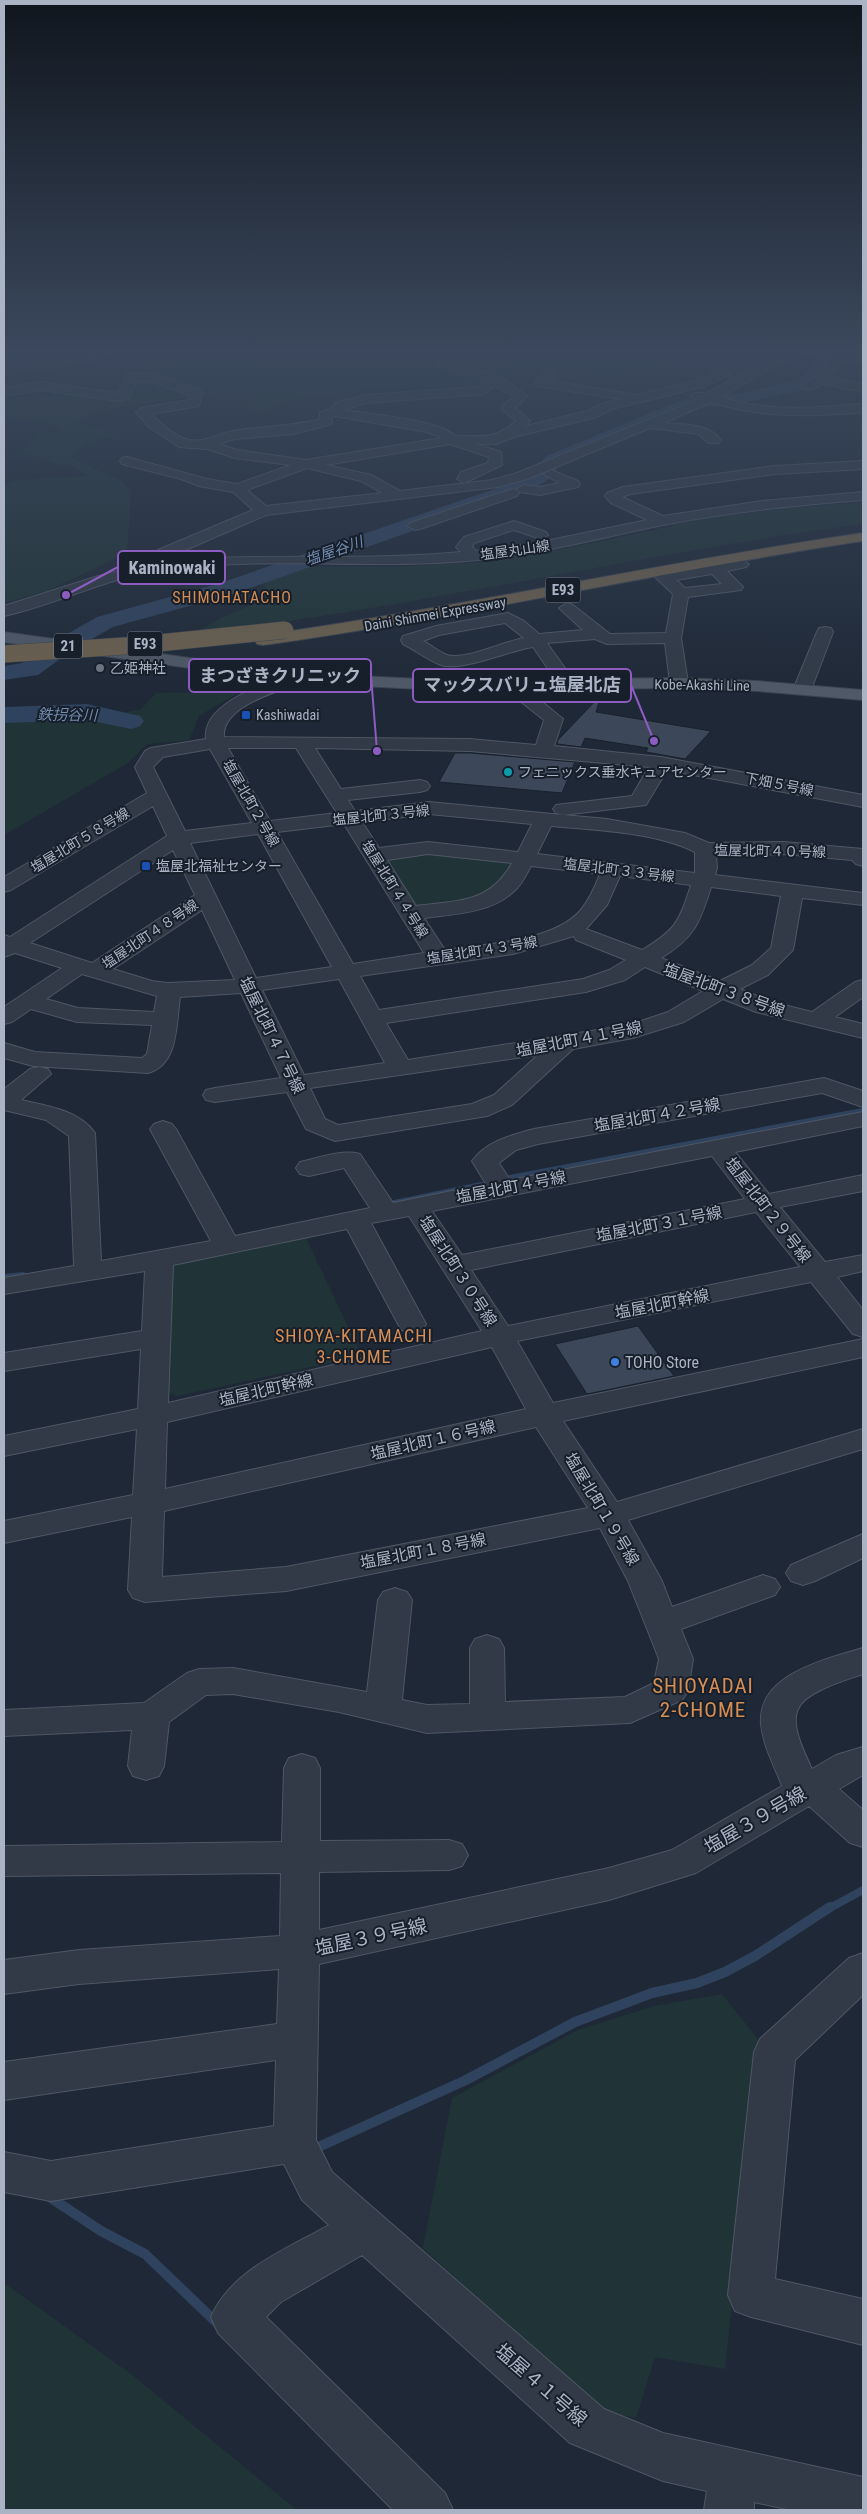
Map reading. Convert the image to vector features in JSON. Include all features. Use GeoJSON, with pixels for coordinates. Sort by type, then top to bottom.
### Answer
{"type":"FeatureCollection","features":[{"type":"Feature","properties":{"kind":"highway","name":"Daini Shinmei Expressway"},"geometry":{"type":"LineString","coordinates":[[4,654],[148,644],[286,630],[468,600],[718,552],[863,530]]}},
{"type":"Feature","properties":{"kind":"highway","name":"Daini Shinmei Expressway"},"geometry":{"type":"LineString","coordinates":[[4,661],[156,651],[263,640],[436,615],[689,565],[863,537]]}},
{"type":"Feature","properties":{"kind":"highway"},"geometry":{"type":"LineString","coordinates":[[689,565],[863,542]]}},
{"type":"Feature","properties":{"kind":"main road","name":"Kobe-Akashi Line"},"geometry":{"type":"LineString","coordinates":[[4,637],[298,678],[441,685],[679,684],[863,695]]}},
{"type":"Feature","properties":{"kind":"street"},"geometry":{"type":"LineString","coordinates":[[148,466],[186,476],[204,483],[237,488],[266,480],[300,466]]}},
{"type":"Feature","properties":{"kind":"street"},"geometry":{"type":"LineString","coordinates":[[186,476],[206,466]]}},
{"type":"Feature","properties":{"kind":"street"},"geometry":{"type":"LineString","coordinates":[[316,466],[366,478],[376,486],[395,494]]}},
{"type":"Feature","properties":{"kind":"street"},"geometry":{"type":"LineString","coordinates":[[460,487],[466,475],[491,466]]}},
{"type":"Feature","properties":{"kind":"street"},"geometry":{"type":"LineString","coordinates":[[162,565],[160,557],[163,553],[263,511],[493,484],[558,466]]}},
{"type":"Feature","properties":{"kind":"street"},"geometry":{"type":"LineString","coordinates":[[661,521],[634,509],[612,496],[628,490],[803,468],[837,466]]}},
{"type":"Feature","properties":{"kind":"street"},"geometry":{"type":"LineString","coordinates":[[803,468],[841,497]]}},
{"type":"Feature","properties":{"kind":"street"},"geometry":{"type":"LineString","coordinates":[[415,526],[428,516],[542,482],[552,469]]}},
{"type":"Feature","properties":{"kind":"street"},"geometry":{"type":"LineString","coordinates":[[524,488],[540,491],[573,484],[552,469]]}},
{"type":"Feature","properties":{"kind":"street"},"geometry":{"type":"LineString","coordinates":[[376,486],[438,476]]}},
{"type":"Feature","properties":{"kind":"street"},"geometry":{"type":"LineString","coordinates":[[237,488],[263,511]]}},
{"type":"Feature","properties":{"kind":"street","name":"塩屋丸山線"},"geometry":{"type":"LineString","coordinates":[[4,611],[101,580],[162,565],[211,560],[377,560],[472,556],[534,548],[661,521],[761,505],[863,496]]}},
{"type":"Feature","properties":{"kind":"street"},"geometry":{"type":"LineString","coordinates":[[634,509],[662,504]]}},
{"type":"Feature","properties":{"kind":"street"},"geometry":{"type":"LineString","coordinates":[[472,556],[464,547],[470,540],[514,524],[541,535]]}},
{"type":"Feature","properties":{"kind":"street"},"geometry":{"type":"LineString","coordinates":[[564,528],[588,538]]}},
{"type":"Feature","properties":{"kind":"street"},"geometry":{"type":"LineString","coordinates":[[716,569],[735,586],[681,593],[664,578],[741,564]]}},
{"type":"Feature","properties":{"kind":"street"},"geometry":{"type":"LineString","coordinates":[[4,626],[56,606],[71,598],[83,587]]}},
{"type":"Feature","properties":{"kind":"street"},"geometry":{"type":"LineString","coordinates":[[679,684],[674,630],[681,593]]}},
{"type":"Feature","properties":{"kind":"street"},"geometry":{"type":"LineString","coordinates":[[567,608],[607,639],[674,630]]}},
{"type":"Feature","properties":{"kind":"street"},"geometry":{"type":"LineString","coordinates":[[568,685],[550,654],[537,641],[520,624],[508,618],[436,631],[408,640],[446,661],[489,655],[511,645],[537,641],[542,638],[592,629]]}},
{"type":"Feature","properties":{"kind":"street"},"geometry":{"type":"LineString","coordinates":[[802,690],[825,632]]}},
{"type":"Feature","properties":{"kind":"street","name":"塩屋北町２号線"},"geometry":{"type":"LineString","coordinates":[[298,678],[230,707],[217,724],[215,731],[216,743],[401,1069]]}},
{"type":"Feature","properties":{"kind":"street"},"geometry":{"type":"LineString","coordinates":[[512,686],[554,719],[543,751]]}},
{"type":"Feature","properties":{"kind":"street"},"geometry":{"type":"LineString","coordinates":[[216,743],[302,742]]}},
{"type":"Feature","properties":{"kind":"street","name":"下畑５号線"},"geometry":{"type":"LineString","coordinates":[[302,742],[470,745],[661,763],[863,801]]}},
{"type":"Feature","properties":{"kind":"street","name":"塩屋北町４４号線"},"geometry":{"type":"LineString","coordinates":[[302,742],[438,957]]}},
{"type":"Feature","properties":{"kind":"street","name":"塩屋北町４７号線"},"geometry":{"type":"LineString","coordinates":[[216,743],[158,752],[152,755],[144,767],[315,1124],[335,1133],[478,1111],[503,1100],[565,1043]]}},
{"type":"Feature","properties":{"kind":"street"},"geometry":{"type":"LineString","coordinates":[[410,913],[475,903],[492,898],[507,888],[523,858],[551,819],[563,809],[639,801],[661,763]]}},
{"type":"Feature","properties":{"kind":"street"},"geometry":{"type":"LineString","coordinates":[[336,795],[420,786]]}},
{"type":"Feature","properties":{"kind":"street","name":"塩屋北町５８号線"},"geometry":{"type":"LineString","coordinates":[[4,886],[157,795]]}},
{"type":"Feature","properties":{"kind":"street","name":"塩屋北町３号線"},"geometry":{"type":"LineString","coordinates":[[7,946],[178,838],[429,808],[551,819],[641,830],[684,840],[705,849]]}},
{"type":"Feature","properties":{"kind":"street","name":"塩屋北町３３号線"},"geometry":{"type":"LineString","coordinates":[[375,855],[428,848],[863,899]]}},
{"type":"Feature","properties":{"kind":"street","name":"塩屋北町４０号線"},"geometry":{"type":"LineString","coordinates":[[705,849],[732,851],[773,848],[812,850],[858,854],[863,860]]}},
{"type":"Feature","properties":{"kind":"street"},"geometry":{"type":"LineString","coordinates":[[372,1018],[586,985],[617,975],[673,941],[690,920],[707,868],[705,849]]}},
{"type":"Feature","properties":{"kind":"street","name":"塩屋北町４３号線"},"geometry":{"type":"LineString","coordinates":[[346,972],[513,947],[570,930],[585,920],[596,908],[613,869]]}},
{"type":"Feature","properties":{"kind":"street","name":"塩屋北町４１号線"},"geometry":{"type":"LineString","coordinates":[[222,1094],[401,1069],[565,1043],[633,1031],[676,1017],[720,990],[760,970],[782,950],[793,890]]}},
{"type":"Feature","properties":{"kind":"street","name":"塩屋北町４８号線"},"geometry":{"type":"LineString","coordinates":[[4,1017],[206,897]]}},
{"type":"Feature","properties":{"kind":"street","name":"塩屋北町３８号線"},"geometry":{"type":"LineString","coordinates":[[584,935],[764,1007],[863,1031]]}},
{"type":"Feature","properties":{"kind":"street","name":"塩屋北町３号線"},"geometry":{"type":"LineString","coordinates":[[7,946],[87,968],[149,988],[169,991],[249,986],[346,972]]}},
{"type":"Feature","properties":{"kind":"street"},"geometry":{"type":"LineString","coordinates":[[815,1020],[863,987]]}},
{"type":"Feature","properties":{"kind":"street"},"geometry":{"type":"LineString","coordinates":[[4,1050],[33,1059],[148,1066],[159,1056],[169,991]]}},
{"type":"Feature","properties":{"kind":"street"},"geometry":{"type":"LineString","coordinates":[[28,1001],[77,1015],[165,1019]]}},
{"type":"Feature","properties":{"kind":"street"},"geometry":{"type":"LineString","coordinates":[[4,1102],[39,1074]]}},
{"type":"Feature","properties":{"kind":"street","name":"塩屋北町４２号線"},"geometry":{"type":"LineString","coordinates":[[502,1189],[485,1162],[507,1144],[534,1137],[824,1085],[863,1100]]}},
{"type":"Feature","properties":{"kind":"street"},"geometry":{"type":"LineString","coordinates":[[4,1102],[55,1115],[82,1133],[88,1272]]}},
{"type":"Feature","properties":{"kind":"street","name":"塩屋北町４号線"},"geometry":{"type":"LineString","coordinates":[[159,1260],[355,1218],[863,1119]]}},
{"type":"Feature","properties":{"kind":"street"},"geometry":{"type":"LineString","coordinates":[[163,1129],[227,1245]]}},
{"type":"Feature","properties":{"kind":"street","name":"塩屋北町２９号線"},"geometry":{"type":"LineString","coordinates":[[718,1147],[863,1328]]}},
{"type":"Feature","properties":{"kind":"street"},"geometry":{"type":"LineString","coordinates":[[309,1168],[351,1159],[386,1212]]}},
{"type":"Feature","properties":{"kind":"street","name":"塩屋北町３１号線"},"geometry":{"type":"LineString","coordinates":[[454,1265],[863,1183]]}},
{"type":"Feature","properties":{"kind":"street","name":"塩屋北町３０号線"},"geometry":{"type":"LineString","coordinates":[[416,1206],[500,1336]]}},
{"type":"Feature","properties":{"kind":"street"},"geometry":{"type":"LineString","coordinates":[[355,1218],[412,1324]]}},
{"type":"Feature","properties":{"kind":"street"},"geometry":{"type":"LineString","coordinates":[[4,1286],[159,1260],[153,1416]]}},
{"type":"Feature","properties":{"kind":"street","name":"塩屋北町幹線"},"geometry":{"type":"LineString","coordinates":[[4,1446],[153,1416],[500,1336],[863,1263]]}},
{"type":"Feature","properties":{"kind":"street","name":"塩屋北町１９号線"},"geometry":{"type":"LineString","coordinates":[[488,1716],[630,1710],[670,1691],[676,1659],[645,1581],[609,1515],[544,1415],[500,1336]]}},
{"type":"Feature","properties":{"kind":"street"},"geometry":{"type":"LineString","coordinates":[[4,1362],[156,1338]]}},
{"type":"Feature","properties":{"kind":"street","name":"塩屋北町１６号線"},"geometry":{"type":"LineString","coordinates":[[4,1532],[150,1503],[544,1415],[863,1348]]}},
{"type":"Feature","properties":{"kind":"street","name":"塩屋北町１８号線"},"geometry":{"type":"LineString","coordinates":[[153,1416],[145,1590],[286,1580],[609,1515],[863,1439]]}},
{"type":"Feature","properties":{"kind":"street"},"geometry":{"type":"LineString","coordinates":[[803,1573],[863,1545]]}},
{"type":"Feature","properties":{"kind":"street"},"geometry":{"type":"LineString","coordinates":[[662,1623],[764,1588]]}},
{"type":"Feature","properties":{"kind":"street"},"geometry":{"type":"LineString","coordinates":[[383,1709],[395,1600]]}},
{"type":"Feature","properties":{"kind":"street"},"geometry":{"type":"LineString","coordinates":[[4,1723],[152,1716],[199,1682],[224,1681],[339,1699],[427,1719],[488,1716],[487,1648]]}},
{"type":"Feature","properties":{"kind":"street"},"geometry":{"type":"LineString","coordinates":[[863,1661],[805,1681],[783,1700],[778,1722],[807,1790],[863,1832]]}},
{"type":"Feature","properties":{"kind":"street"},"geometry":{"type":"LineString","coordinates":[[146,1766],[152,1716]]}},
{"type":"Feature","properties":{"kind":"street","name":"塩屋３９号線"},"geometry":{"type":"LineString","coordinates":[[295,2142],[299,1951],[387,1934],[609,1884],[683,1862],[849,1765],[863,1761]]}},
{"type":"Feature","properties":{"kind":"street"},"geometry":{"type":"LineString","coordinates":[[4,1977],[79,1967],[299,1951],[302,1768]]}},
{"type":"Feature","properties":{"kind":"street"},"geometry":{"type":"LineString","coordinates":[[4,1862],[449,1855]]}},
{"type":"Feature","properties":{"kind":"street"},"geometry":{"type":"LineString","coordinates":[[863,1970],[775,2052],[751,2295],[863,2322]]}},
{"type":"Feature","properties":{"kind":"street"},"geometry":{"type":"LineString","coordinates":[[4,2081],[297,2039]]}},
{"type":"Feature","properties":{"kind":"street"},"geometry":{"type":"LineString","coordinates":[[4,2172],[51,2182],[295,2142]]}},
{"type":"Feature","properties":{"kind":"street","name":"塩屋４１号線"},"geometry":{"type":"LineString","coordinates":[[295,2142],[317,2186],[587,2426],[663,2457],[731,2492],[863,2502]]}},
{"type":"Feature","properties":{"kind":"street"},"geometry":{"type":"LineString","coordinates":[[365,2229],[265,2286],[234,2317],[428,2510]]}},
{"type":"Feature","properties":{"kind":"green space"},"geometry":{"type":"Polygon","coordinates":[[[73,466],[90,466],[119,480],[131,491],[127,553],[47,591],[4,603],[4,486],[17,480],[89,476],[73,466]]]}},
{"type":"Feature","properties":{"kind":"green space"},"geometry":{"type":"Polygon","coordinates":[[[863,502],[863,524],[696,550],[363,610],[195,633],[223,617],[256,603],[268,579],[311,567],[394,567],[488,562],[599,542],[703,519],[789,508],[863,502]]]}},
{"type":"Feature","properties":{"kind":"green space"},"geometry":{"type":"Polygon","coordinates":[[[240,692],[199,716],[189,740],[147,744],[128,763],[4,835],[4,709],[62,717],[97,718],[141,709],[156,693],[240,692]]]}},
{"type":"Feature","properties":{"kind":"green space"},"geometry":{"type":"Polygon","coordinates":[[[418,853],[510,860],[513,864],[489,895],[421,908],[412,905],[385,860],[418,853]]]}},
{"type":"Feature","properties":{"kind":"green space"},"geometry":{"type":"Polygon","coordinates":[[[305,1236],[362,1356],[177,1396],[164,1391],[171,1269],[179,1263],[305,1236]]]}},
{"type":"Feature","properties":{"kind":"green space"},"geometry":{"type":"Polygon","coordinates":[[[722,1994],[761,2043],[725,2369],[655,2357],[636,2418],[602,2412],[423,2248],[452,2098],[578,2030],[654,2006],[722,1994]]]}},
{"type":"Feature","properties":{"kind":"green space"},"geometry":{"type":"Polygon","coordinates":[[[4,2283],[131,2374],[297,2510],[4,2510],[4,2283]]]}},
{"type":"Feature","properties":{"kind":"building"},"geometry":{"type":"Polygon","coordinates":[[[601,695],[596,712],[711,731],[685,759],[646,752],[648,748],[585,738],[581,747],[557,744],[558,740],[601,695]]]}},
{"type":"Feature","properties":{"kind":"building","name":"フェニックス垂水キュアセンター"},"geometry":{"type":"Polygon","coordinates":[[[455,753],[575,762],[562,793],[439,782],[455,753]]]}},
{"type":"Feature","properties":{"kind":"building","name":"TOHO Store"},"geometry":{"type":"Polygon","coordinates":[[[638,1326],[674,1376],[587,1394],[555,1344],[638,1326]]]}},
{"type":"Feature","properties":{"kind":"waterway","name":"塩屋谷川"},"geometry":{"type":"LineString","coordinates":[[4,673],[29,670],[63,646],[105,622],[225,589],[525,485],[541,476],[548,466]]}},
{"type":"Feature","properties":{"kind":"waterway","name":"鉄拐谷川"},"geometry":{"type":"LineString","coordinates":[[4,715],[87,712],[131,721]]}},
{"type":"Feature","properties":{"kind":"waterway"},"geometry":{"type":"LineString","coordinates":[[510,1178],[863,1111]]}},
{"type":"Feature","properties":{"kind":"waterway"},"geometry":{"type":"LineString","coordinates":[[390,1204],[481,1185]]}},
{"type":"Feature","properties":{"kind":"waterway"},"geometry":{"type":"LineString","coordinates":[[4,1277],[23,1275]]}},
{"type":"Feature","properties":{"kind":"waterway"},"geometry":{"type":"LineString","coordinates":[[828,1909],[863,1890]]}},
{"type":"Feature","properties":{"kind":"waterway"},"geometry":{"type":"LineString","coordinates":[[314,2149],[466,2080],[575,2022],[652,1993],[697,1983],[725,1972],[755,1956],[830,1907]]}},
{"type":"Feature","properties":{"kind":"waterway"},"geometry":{"type":"LineString","coordinates":[[48,2196],[101,2231],[145,2254],[217,2323]]}},
{"type":"Feature","properties":{"kind":"place","name":"Kaminowaki"},"geometry":{"type":"Point","coordinates":[66,595]}},
{"type":"Feature","properties":{"kind":"place","name":"乙姫神社"},"geometry":{"type":"Point","coordinates":[100,668]}},
{"type":"Feature","properties":{"kind":"place","name":"Kashiwadai"},"geometry":{"type":"Point","coordinates":[246,715]}},
{"type":"Feature","properties":{"kind":"place","name":"マックスバリュ塩屋北店"},"geometry":{"type":"Point","coordinates":[654,741]}},
{"type":"Feature","properties":{"kind":"place","name":"まつざきクリニック"},"geometry":{"type":"Point","coordinates":[377,751]}},
{"type":"Feature","properties":{"kind":"place","name":"フェニックス垂水キュアセンター"},"geometry":{"type":"Point","coordinates":[508,772]}},
{"type":"Feature","properties":{"kind":"place","name":"塩屋北福祉センター"},"geometry":{"type":"Point","coordinates":[146,866]}},
{"type":"Feature","properties":{"kind":"place","name":"TOHO Store"},"geometry":{"type":"Point","coordinates":[615,1362]}},
{"type":"Feature","properties":{"kind":"district","name":"SHIMOHATACHO"},"geometry":{"type":"Point","coordinates":[232,597]}},
{"type":"Feature","properties":{"kind":"district","name":"SHIOYA-KITAMACHI 3-CHOME"},"geometry":{"type":"Point","coordinates":[354,1345]}},
{"type":"Feature","properties":{"kind":"district","name":"SHIOYADAI 2-CHOME"},"geometry":{"type":"Point","coordinates":[703,1698]}}]}
